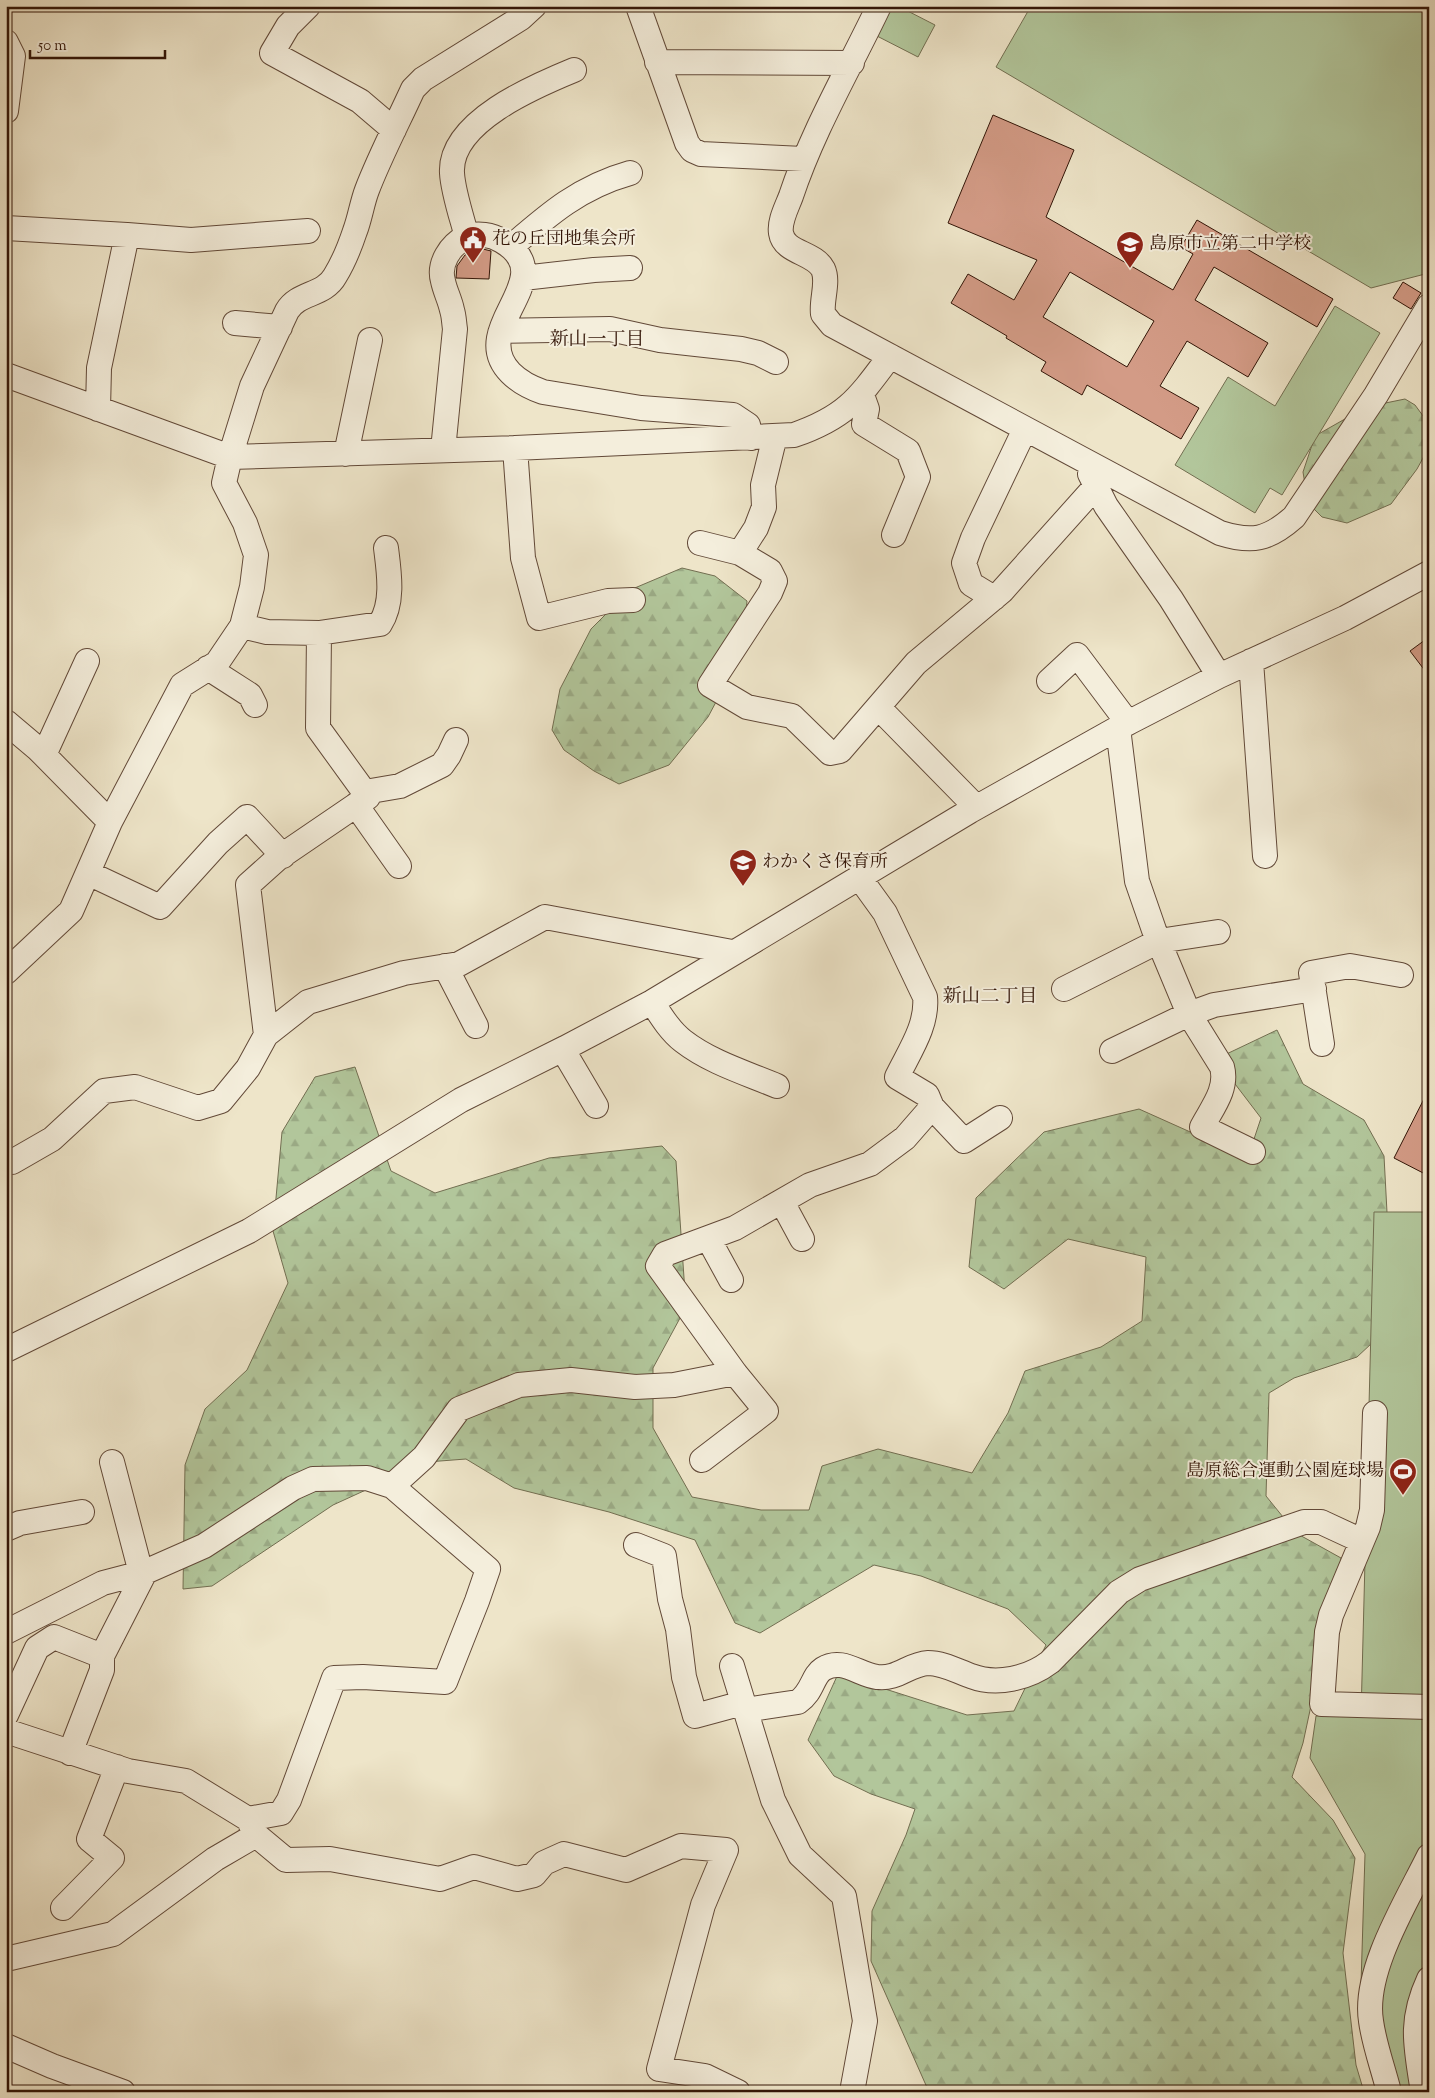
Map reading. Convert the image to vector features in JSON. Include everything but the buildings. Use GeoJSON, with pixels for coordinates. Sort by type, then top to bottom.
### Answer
{"type":"FeatureCollection","features":[{"type":"Feature","properties":{"kind":"street"},"geometry":{"type":"LineString","coordinates":[[308,6],[288,26],[272,53],[360,101],[394,130]]}},
{"type":"Feature","properties":{"kind":"street"},"geometry":{"type":"LineString","coordinates":[[6,972],[71,911],[110,822],[182,685],[217,663],[242,626],[252,587],[256,555],[245,523],[224,483],[252,386],[291,303],[317,292],[335,278],[356,230],[367,191],[414,89],[423,79],[521,18],[534,6]]}},
{"type":"Feature","properties":{"kind":"street"},"geometry":{"type":"LineString","coordinates":[[638,6],[687,144],[692,150],[701,154],[803,159]]}},
{"type":"Feature","properties":{"kind":"street"},"geometry":{"type":"LineString","coordinates":[[879,6],[803,159],[782,220],[781,232],[784,240],[791,247],[812,258],[822,268],[825,276],[822,308],[826,320],[890,356],[1220,533],[1236,538],[1253,539],[1269,535],[1282,528],[1294,517],[1376,394],[1429,306]]}},
{"type":"Feature","properties":{"kind":"street"},"geometry":{"type":"LineString","coordinates":[[6,42],[13,56],[6,110]]}},
{"type":"Feature","properties":{"kind":"street"},"geometry":{"type":"LineString","coordinates":[[657,62],[852,63]]}},
{"type":"Feature","properties":{"kind":"street"},"geometry":{"type":"LineString","coordinates":[[467,237],[452,173],[455,155],[464,137],[499,106],[533,87],[574,70]]}},
{"type":"Feature","properties":{"kind":"street"},"geometry":{"type":"LineString","coordinates":[[511,247],[552,212],[578,194],[606,180],[630,173]]}},
{"type":"Feature","properties":{"kind":"street"},"geometry":{"type":"LineString","coordinates":[[6,228],[191,240],[308,231]]}},
{"type":"Feature","properties":{"kind":"street"},"geometry":{"type":"LineString","coordinates":[[98,409],[100,368],[127,235]]}},
{"type":"Feature","properties":{"kind":"street"},"geometry":{"type":"LineString","coordinates":[[443,450],[455,329],[453,311],[442,279],[442,269],[450,250],[467,237],[490,236],[511,247],[520,262],[523,278],[517,298],[501,330],[498,347],[504,365],[514,377],[528,387],[543,392],[641,408],[734,415],[748,424],[751,438]]}},
{"type":"Feature","properties":{"kind":"street"},"geometry":{"type":"LineString","coordinates":[[523,278],[630,268]]}},
{"type":"Feature","properties":{"kind":"street"},"geometry":{"type":"LineString","coordinates":[[235,323],[280,327]]}},
{"type":"Feature","properties":{"kind":"street"},"geometry":{"type":"LineString","coordinates":[[501,330],[610,329],[660,340],[741,348],[758,353],[776,362]]}},
{"type":"Feature","properties":{"kind":"street"},"geometry":{"type":"LineString","coordinates":[[346,454],[370,340]]}},
{"type":"Feature","properties":{"kind":"street"},"geometry":{"type":"LineString","coordinates":[[6,375],[230,457],[514,448],[794,435],[820,426],[842,413],[862,395],[890,356]]}},
{"type":"Feature","properties":{"kind":"street"},"geometry":{"type":"LineString","coordinates":[[862,395],[866,410],[864,424],[908,451],[918,477],[894,535]]}},
{"type":"Feature","properties":{"kind":"street"},"geometry":{"type":"LineString","coordinates":[[994,598],[970,584],[964,563],[973,538],[1025,429]]}},
{"type":"Feature","properties":{"kind":"street"},"geometry":{"type":"LineString","coordinates":[[740,554],[756,528],[764,508],[763,486],[775,436]]}},
{"type":"Feature","properties":{"kind":"street"},"geometry":{"type":"LineString","coordinates":[[514,448],[523,558],[540,618],[608,601],[633,600]]}},
{"type":"Feature","properties":{"kind":"street"},"geometry":{"type":"LineString","coordinates":[[1084,461],[1106,506],[1170,599],[1219,676]]}},
{"type":"Feature","properties":{"kind":"street"},"geometry":{"type":"LineString","coordinates":[[700,543],[740,554],[770,571],[775,582],[770,593],[710,685],[747,707],[792,716],[830,753],[840,751],[916,662],[1002,591],[1096,486]]}},
{"type":"Feature","properties":{"kind":"street"},"geometry":{"type":"LineString","coordinates":[[242,626],[267,632],[319,633],[380,624],[385,617],[390,579],[386,548]]}},
{"type":"Feature","properties":{"kind":"street"},"geometry":{"type":"LineString","coordinates":[[6,1350],[250,1231],[461,1100],[563,1050],[652,1002],[732,952],[976,807],[1123,726],[1219,676],[1345,618],[1429,573]]}},
{"type":"Feature","properties":{"kind":"street"},"geometry":{"type":"LineString","coordinates":[[319,633],[318,728],[399,866]]}},
{"type":"Feature","properties":{"kind":"street"},"geometry":{"type":"LineString","coordinates":[[1049,681],[1077,654],[1123,726],[1137,880],[1159,941],[1189,1014],[1222,1067],[1224,1076],[1224,1085],[1202,1127],[1253,1152]]}},
{"type":"Feature","properties":{"kind":"street"},"geometry":{"type":"LineString","coordinates":[[44,755],[87,661]]}},
{"type":"Feature","properties":{"kind":"street"},"geometry":{"type":"LineString","coordinates":[[1250,662],[1264,856]]}},
{"type":"Feature","properties":{"kind":"street"},"geometry":{"type":"LineString","coordinates":[[208,668],[250,695],[255,705]]}},
{"type":"Feature","properties":{"kind":"street"},"geometry":{"type":"LineString","coordinates":[[878,707],[976,807]]}},
{"type":"Feature","properties":{"kind":"street"},"geometry":{"type":"LineString","coordinates":[[6,722],[44,755],[110,822]]}},
{"type":"Feature","properties":{"kind":"street"},"geometry":{"type":"LineString","coordinates":[[266,1035],[248,885],[283,856],[361,799],[400,786],[442,765],[456,740]]}},
{"type":"Feature","properties":{"kind":"street"},"geometry":{"type":"LineString","coordinates":[[88,874],[160,907],[218,843],[247,817],[283,856]]}},
{"type":"Feature","properties":{"kind":"street"},"geometry":{"type":"LineString","coordinates":[[859,877],[885,913],[925,997],[927,1010],[924,1022],[897,1077],[927,1095],[932,1107],[964,1141],[1000,1118]]}},
{"type":"Feature","properties":{"kind":"street"},"geometry":{"type":"LineString","coordinates":[[6,1162],[12,1162],[52,1139],[104,1092],[135,1088],[198,1108],[221,1101],[248,1068],[266,1035],[308,1002],[404,973],[459,964],[545,917],[732,952]]}},
{"type":"Feature","properties":{"kind":"street"},"geometry":{"type":"LineString","coordinates":[[1064,989],[1159,941],[1218,932]]}},
{"type":"Feature","properties":{"kind":"street"},"geometry":{"type":"LineString","coordinates":[[445,966],[476,1026]]}},
{"type":"Feature","properties":{"kind":"street"},"geometry":{"type":"LineString","coordinates":[[1322,1044],[1311,973],[1350,966],[1401,975]]}},
{"type":"Feature","properties":{"kind":"street"},"geometry":{"type":"LineString","coordinates":[[1112,1051],[1189,1014],[1214,1005],[1314,989]]}},
{"type":"Feature","properties":{"kind":"street"},"geometry":{"type":"LineString","coordinates":[[652,1002],[667,1025],[682,1040],[719,1062],[777,1086]]}},
{"type":"Feature","properties":{"kind":"street"},"geometry":{"type":"LineString","coordinates":[[563,1050],[596,1106]]}},
{"type":"Feature","properties":{"kind":"street"},"geometry":{"type":"LineString","coordinates":[[702,1460],[766,1411],[735,1373],[658,1266],[666,1254],[735,1228],[810,1184],[870,1164],[906,1138],[932,1107]]}},
{"type":"Feature","properties":{"kind":"street"},"geometry":{"type":"LineString","coordinates":[[782,1202],[802,1239]]}},
{"type":"Feature","properties":{"kind":"street"},"geometry":{"type":"LineString","coordinates":[[708,1238],[731,1280]]}},
{"type":"Feature","properties":{"kind":"street"},"geometry":{"type":"LineString","coordinates":[[392,1486],[424,1457],[459,1409],[519,1385],[571,1380],[635,1387],[674,1385],[735,1373]]}},
{"type":"Feature","properties":{"kind":"street"},"geometry":{"type":"LineString","coordinates":[[1375,1413],[1372,1510],[1362,1540],[1331,1615],[1327,1632],[1322,1704],[1429,1707]]}},
{"type":"Feature","properties":{"kind":"street"},"geometry":{"type":"LineString","coordinates":[[70,1753],[102,1670],[102,1656],[143,1573],[112,1462]]}},
{"type":"Feature","properties":{"kind":"street"},"geometry":{"type":"LineString","coordinates":[[6,1632],[103,1583],[143,1573],[204,1546],[293,1488],[313,1480],[367,1478],[392,1486],[488,1569],[445,1682],[364,1677],[334,1678],[281,1813],[252,1827],[215,1859],[113,1934],[6,1959]]}},
{"type":"Feature","properties":{"kind":"street"},"geometry":{"type":"LineString","coordinates":[[6,1529],[20,1524],[82,1512]]}},
{"type":"Feature","properties":{"kind":"street"},"geometry":{"type":"LineString","coordinates":[[636,1545],[664,1556],[670,1599],[678,1629],[684,1677],[695,1716],[744,1706],[798,1702],[806,1697],[818,1674],[823,1669],[839,1664],[874,1677],[884,1678],[895,1676],[918,1664],[929,1663],[943,1665],[974,1678],[991,1680],[1025,1676],[1038,1671],[1050,1662],[1119,1592],[1140,1579],[1304,1522],[1321,1522],[1362,1540]]}},
{"type":"Feature","properties":{"kind":"street"},"geometry":{"type":"LineString","coordinates":[[6,1715],[37,1648],[54,1637],[102,1656]]}},
{"type":"Feature","properties":{"kind":"street"},"geometry":{"type":"LineString","coordinates":[[732,1666],[773,1800],[800,1855],[844,1896],[865,2021],[852,2092]]}},
{"type":"Feature","properties":{"kind":"street"},"geometry":{"type":"LineString","coordinates":[[6,1731],[117,1767],[186,1781],[252,1827],[286,1860],[330,1859],[440,1878],[474,1868],[517,1879],[534,1875],[544,1863],[564,1854],[626,1870],[681,1846],[726,1850],[703,1904],[659,2069],[705,2076],[738,2092]]}},
{"type":"Feature","properties":{"kind":"street"},"geometry":{"type":"LineString","coordinates":[[63,1908],[112,1858],[89,1839],[117,1767]]}},
{"type":"Feature","properties":{"kind":"street"},"geometry":{"type":"LineString","coordinates":[[1389,2092],[1370,2020],[1370,1997],[1373,1978],[1380,1956],[1429,1856]]}},
{"type":"Feature","properties":{"kind":"street"},"geometry":{"type":"LineString","coordinates":[[1423,2092],[1414,2034],[1419,2004],[1429,1979]]}},
{"type":"Feature","properties":{"kind":"street"},"geometry":{"type":"LineString","coordinates":[[6,2046],[74,2083],[122,2092]]}},
{"type":"Feature","properties":{"kind":"green space"},"geometry":{"type":"Polygon","coordinates":[[[889,6],[898,6],[935,25],[918,57],[875,35],[889,6]]]}},
{"type":"Feature","properties":{"kind":"green space"},"geometry":{"type":"Polygon","coordinates":[[[1031,6],[1429,6],[1429,273],[1371,288],[996,67],[1031,6]]]}},
{"type":"Feature","properties":{"kind":"green space"},"geometry":{"type":"Polygon","coordinates":[[[1335,306],[1380,333],[1282,495],[1270,488],[1255,513],[1175,465],[1228,377],[1275,406],[1335,306]]]}},
{"type":"Feature","properties":{"kind":"green space"},"geometry":{"type":"Polygon","coordinates":[[[1405,399],[1415,405],[1429,424],[1429,447],[1417,469],[1391,504],[1347,523],[1322,517],[1308,503],[1303,472],[1315,436],[1366,407],[1405,399]]]}},
{"type":"Feature","properties":{"kind":"green space"},"geometry":{"type":"Polygon","coordinates":[[[682,568],[715,576],[747,601],[742,653],[708,717],[669,765],[619,784],[594,771],[564,750],[552,730],[560,689],[591,629],[630,590],[682,568]]]}},
{"type":"Feature","properties":{"kind":"green space"},"geometry":{"type":"Polygon","coordinates":[[[1277,1030],[1303,1084],[1364,1120],[1384,1156],[1389,1250],[1386,1330],[1357,1357],[1294,1378],[1269,1393],[1266,1496],[1296,1533],[1341,1558],[1340,1599],[1318,1673],[1303,1743],[1292,1777],[1333,1820],[1355,1858],[1343,1953],[1356,2065],[1364,2092],[929,2092],[871,1961],[872,1911],[906,1835],[915,1809],[871,1794],[834,1776],[808,1740],[838,1674],[967,1715],[1014,1711],[1046,1645],[1008,1609],[921,1576],[874,1565],[760,1633],[735,1623],[695,1540],[609,1512],[514,1488],[466,1459],[427,1462],[333,1505],[212,1586],[183,1589],[185,1465],[205,1409],[247,1370],[288,1283],[273,1231],[282,1132],[315,1077],[355,1067],[391,1171],[435,1193],[549,1158],[662,1146],[676,1161],[686,1307],[653,1368],[653,1428],[692,1497],[761,1510],[809,1510],[822,1466],[878,1449],[972,1473],[1008,1413],[1025,1371],[1101,1347],[1142,1321],[1146,1257],[1068,1239],[1004,1289],[969,1267],[976,1198],[1044,1132],[1139,1109],[1226,1148],[1252,1145],[1261,1118],[1216,1059],[1277,1030]]]}},
{"type":"Feature","properties":{"kind":"green space"},"geometry":{"type":"Polygon","coordinates":[[[1374,1212],[1429,1212],[1429,2092],[1380,2092],[1360,2017],[1365,1854],[1310,1758],[1316,1716],[1361,1716],[1374,1212]]]}},
{"type":"Feature","properties":{"kind":"place","name":"花の丘団地集会所"},"geometry":{"type":"Point","coordinates":[473,264]}},
{"type":"Feature","properties":{"kind":"place","name":"島原市立第二中学校"},"geometry":{"type":"Point","coordinates":[1130,269]}},
{"type":"Feature","properties":{"kind":"place","name":"わかくさ保育所"},"geometry":{"type":"Point","coordinates":[743,887]}},
{"type":"Feature","properties":{"kind":"place","name":"島原総合運動公園庭球場"},"geometry":{"type":"Point","coordinates":[1403,1496]}},
{"type":"Feature","properties":{"kind":"district","name":"新山一丁目"},"geometry":{"type":"Point","coordinates":[597,340]}},
{"type":"Feature","properties":{"kind":"district","name":"新山二丁目"},"geometry":{"type":"Point","coordinates":[990,997]}}]}
